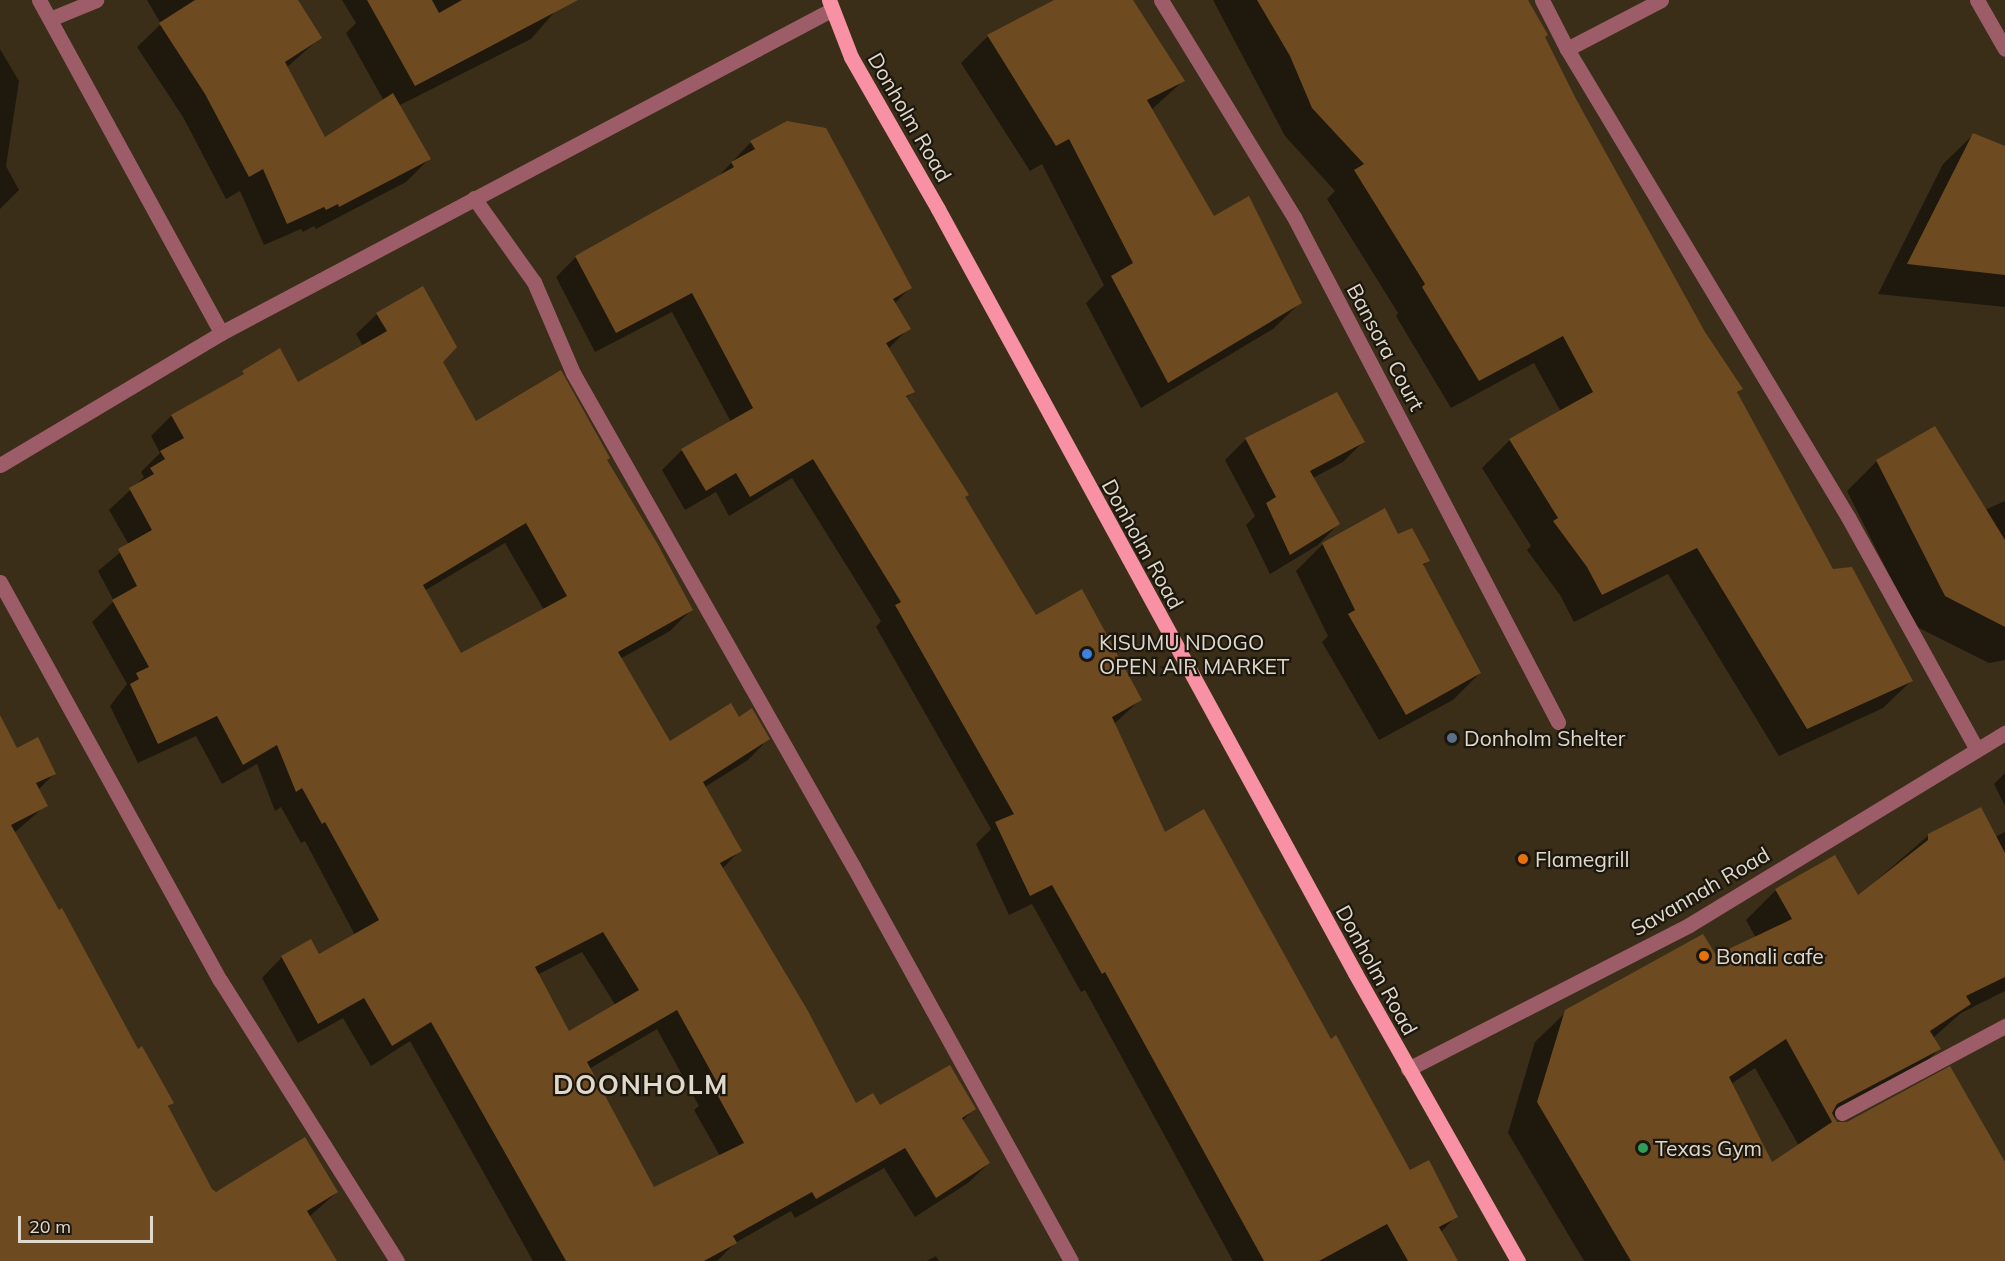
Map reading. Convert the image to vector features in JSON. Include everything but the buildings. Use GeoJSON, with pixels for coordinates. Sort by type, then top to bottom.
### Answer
{"type":"FeatureCollection","features":[{"type":"Feature","properties":{"kind":"main road","name":"Donholm Road"},"geometry":{"type":"LineString","coordinates":[[830,5],[851,57],[938,209],[1408,1069],[1518,1261]]}},
{"type":"Feature","properties":{"kind":"street"},"geometry":{"type":"LineString","coordinates":[[39,0],[221,333]]}},
{"type":"Feature","properties":{"kind":"street"},"geometry":{"type":"LineString","coordinates":[[50,19],[96,0]]}},
{"type":"Feature","properties":{"kind":"street","name":"Bansora Court"},"geometry":{"type":"LineString","coordinates":[[1161,0],[1294,217],[1558,722]]}},
{"type":"Feature","properties":{"kind":"street"},"geometry":{"type":"LineString","coordinates":[[1542,0],[1567,49],[1848,517],[1977,750]]}},
{"type":"Feature","properties":{"kind":"street"},"geometry":{"type":"LineString","coordinates":[[1567,49],[1661,0]]}},
{"type":"Feature","properties":{"kind":"street"},"geometry":{"type":"LineString","coordinates":[[1977,0],[2005,50]]}},
{"type":"Feature","properties":{"kind":"street"},"geometry":{"type":"LineString","coordinates":[[0,465],[221,333],[830,5]]}},
{"type":"Feature","properties":{"kind":"street"},"geometry":{"type":"LineString","coordinates":[[474,198],[534,282],[573,373],[853,866],[1071,1261]]}},
{"type":"Feature","properties":{"kind":"street"},"geometry":{"type":"LineString","coordinates":[[0,582],[220,980],[397,1261]]}},
{"type":"Feature","properties":{"kind":"street","name":"Savannah Road"},"geometry":{"type":"LineString","coordinates":[[1408,1069],[1689,925],[2005,733]]}},
{"type":"Feature","properties":{"kind":"street"},"geometry":{"type":"LineString","coordinates":[[1842,1113],[2005,1026]]}},
{"type":"Feature","properties":{"kind":"place","name":"KISUMU NDOGO OPEN AIR MARKET"},"geometry":{"type":"Point","coordinates":[1087,654]}},
{"type":"Feature","properties":{"kind":"place","name":"Donholm Shelter"},"geometry":{"type":"Point","coordinates":[1452,738]}},
{"type":"Feature","properties":{"kind":"place","name":"Flamegrill"},"geometry":{"type":"Point","coordinates":[1523,859]}},
{"type":"Feature","properties":{"kind":"place","name":"Bonali cafe"},"geometry":{"type":"Point","coordinates":[1704,956]}},
{"type":"Feature","properties":{"kind":"place","name":"Texas Gym"},"geometry":{"type":"Point","coordinates":[1643,1148]}},
{"type":"Feature","properties":{"kind":"district","name":"DOONHOLM"},"geometry":{"type":"Point","coordinates":[641,1085]}}]}
